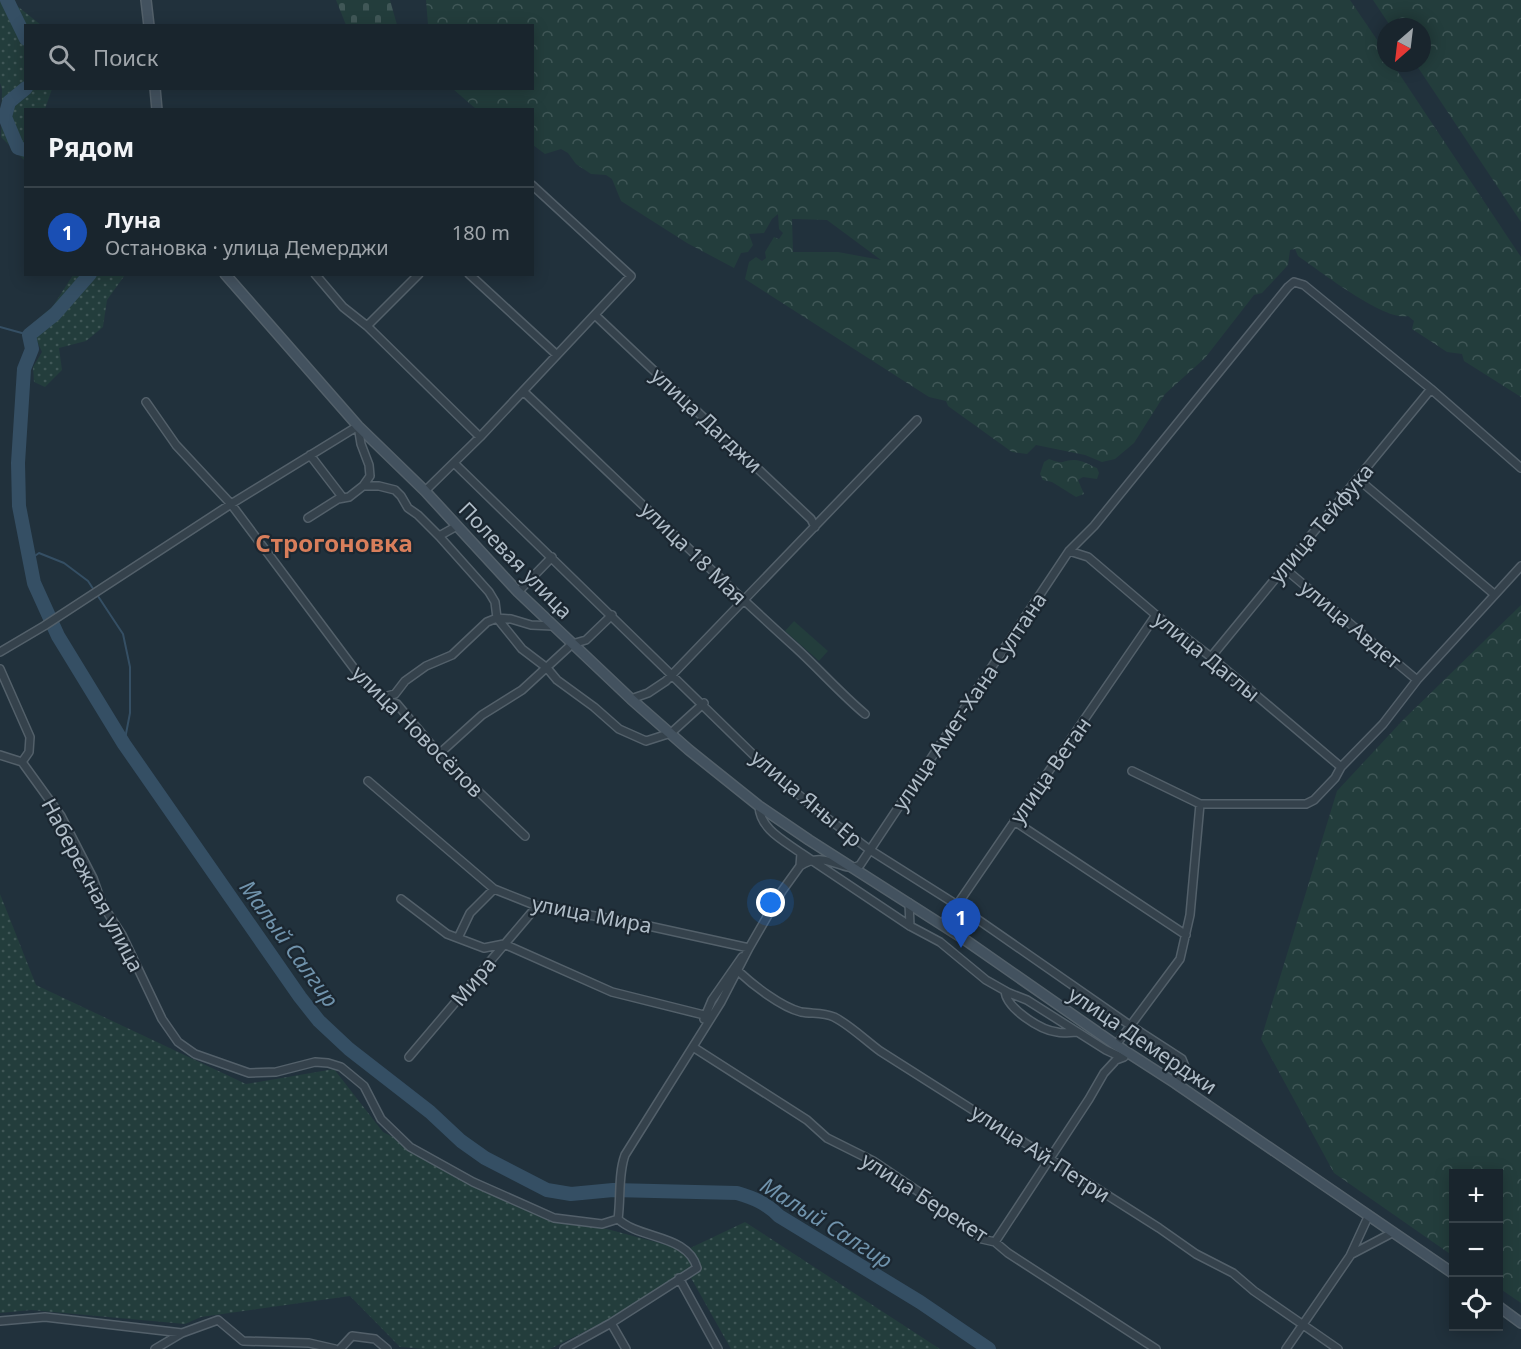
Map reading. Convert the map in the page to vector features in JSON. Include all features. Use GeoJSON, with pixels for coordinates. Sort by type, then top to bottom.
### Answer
{"type":"FeatureCollection","features":[{"type":"Feature","properties":{"kind":"main road"},"geometry":{"type":"LineString","coordinates":[[146,0],[149,24]]}},
{"type":"Feature","properties":{"kind":"main road"},"geometry":{"type":"LineString","coordinates":[[155,90],[157,108]]}},
{"type":"Feature","properties":{"kind":"main road","name":"Полевая улица"},"geometry":{"type":"LineString","coordinates":[[227,276],[358,426],[425,491],[518,592],[553,626],[671,733],[759,806],[809,840]]}},
{"type":"Feature","properties":{"kind":"main road","name":"улица Демерджи"},"geometry":{"type":"LineString","coordinates":[[809,840],[942,924],[1449,1271]]}},
{"type":"Feature","properties":{"kind":"main road"},"geometry":{"type":"LineString","coordinates":[[1503,1310],[1521,1323]]}},
{"type":"Feature","properties":{"kind":"street"},"geometry":{"type":"LineString","coordinates":[[425,491],[480,437],[631,276],[534,187]]}},
{"type":"Feature","properties":{"kind":"street"},"geometry":{"type":"LineString","coordinates":[[317,276],[343,307],[367,326],[480,437]]}},
{"type":"Feature","properties":{"kind":"street"},"geometry":{"type":"LineString","coordinates":[[367,326],[417,276]]}},
{"type":"Feature","properties":{"kind":"street"},"geometry":{"type":"LineString","coordinates":[[471,276],[557,355]]}},
{"type":"Feature","properties":{"kind":"street","name":"улица Амет-Хана Султана"},"geometry":{"type":"LineString","coordinates":[[854,868],[860,865],[1069,551],[1094,526],[1294,282],[1304,285],[1431,389]]}},
{"type":"Feature","properties":{"kind":"street","name":"улица Дагджи"},"geometry":{"type":"LineString","coordinates":[[595,315],[811,519],[815,527]]}},
{"type":"Feature","properties":{"kind":"street"},"geometry":{"type":"LineString","coordinates":[[1431,389],[1521,468]]}},
{"type":"Feature","properties":{"kind":"street","name":"улица Тейфука"},"geometry":{"type":"LineString","coordinates":[[1211,657],[1431,389]]}},
{"type":"Feature","properties":{"kind":"street","name":"улица 18 Мая"},"geometry":{"type":"LineString","coordinates":[[524,391],[744,601],[820,670],[846,698],[866,714]]}},
{"type":"Feature","properties":{"kind":"street","name":"улица Новосёлов"},"geometry":{"type":"LineString","coordinates":[[146,402],[176,445],[231,504],[366,683],[381,698],[397,704],[439,754],[525,836]]}},
{"type":"Feature","properties":{"kind":"street"},"geometry":{"type":"LineString","coordinates":[[631,699],[658,688],[917,420]]}},
{"type":"Feature","properties":{"kind":"street"},"geometry":{"type":"LineString","coordinates":[[0,652],[56,619],[231,504],[358,426],[361,444],[369,465],[369,476],[363,486],[349,497],[338,499],[308,518]]}},
{"type":"Feature","properties":{"kind":"street"},"geometry":{"type":"LineString","coordinates":[[310,455],[343,498]]}},
{"type":"Feature","properties":{"kind":"street","name":"улица Яны Ер"},"geometry":{"type":"LineString","coordinates":[[454,463],[704,703],[769,770],[870,850],[957,905],[1182,1059],[1186,1069],[1183,1078],[1175,1083]]}},
{"type":"Feature","properties":{"kind":"street"},"geometry":{"type":"LineString","coordinates":[[1358,479],[1494,594]]}},
{"type":"Feature","properties":{"kind":"street"},"geometry":{"type":"LineString","coordinates":[[363,486],[379,486],[394,490],[401,496],[408,508],[439,536],[489,591],[495,602],[497,618],[522,649],[619,729],[646,741],[671,733],[704,703]]}},
{"type":"Feature","properties":{"kind":"street"},"geometry":{"type":"LineString","coordinates":[[439,536],[457,526]]}},
{"type":"Feature","properties":{"kind":"street","name":"улица Даглы"},"geometry":{"type":"LineString","coordinates":[[1069,551],[1088,557],[1341,767]]}},
{"type":"Feature","properties":{"kind":"street"},"geometry":{"type":"LineString","coordinates":[[518,592],[552,557]]}},
{"type":"Feature","properties":{"kind":"street"},"geometry":{"type":"LineString","coordinates":[[1132,771],[1200,804],[1306,804],[1314,800],[1335,778],[1341,767],[1383,724],[1417,680],[1521,566]]}},
{"type":"Feature","properties":{"kind":"street","name":"улица Авдет"},"geometry":{"type":"LineString","coordinates":[[1284,568],[1417,680]]}},
{"type":"Feature","properties":{"kind":"street"},"geometry":{"type":"LineString","coordinates":[[439,754],[482,716],[522,690],[573,644],[586,640],[612,615]]}},
{"type":"Feature","properties":{"kind":"street","name":"улица Ветан"},"geometry":{"type":"LineString","coordinates":[[942,924],[1156,615]]}},
{"type":"Feature","properties":{"kind":"street"},"geometry":{"type":"LineString","coordinates":[[381,698],[395,694],[405,681],[426,666],[452,655],[487,622],[497,618],[531,625],[553,626]]}},
{"type":"Feature","properties":{"kind":"street"},"geometry":{"type":"LineString","coordinates":[[0,669],[30,737],[29,752],[22,762],[0,754]]}},
{"type":"Feature","properties":{"kind":"street"},"geometry":{"type":"LineString","coordinates":[[395,694],[397,704]]}},
{"type":"Feature","properties":{"kind":"street","name":"Набережная улица"},"geometry":{"type":"LineString","coordinates":[[22,762],[61,816],[93,878],[102,904],[122,935],[155,1006],[178,1042],[195,1054],[249,1072],[276,1072],[315,1062],[341,1067],[364,1086],[381,1119],[410,1147],[490,1190],[554,1218],[602,1224],[618,1219]]}},
{"type":"Feature","properties":{"kind":"street","name":"улица Мира"},"geometry":{"type":"LineString","coordinates":[[368,781],[494,890],[537,906],[635,922],[749,948]]}},
{"type":"Feature","properties":{"kind":"street"},"geometry":{"type":"LineString","coordinates":[[1116,1045],[1180,959],[1190,915],[1200,804]]}},
{"type":"Feature","properties":{"kind":"street"},"geometry":{"type":"LineString","coordinates":[[759,806],[760,816],[765,826],[811,860],[910,926],[940,942],[986,980],[1027,1000],[1121,1057]]}},
{"type":"Feature","properties":{"kind":"street"},"geometry":{"type":"LineString","coordinates":[[1014,821],[1186,935]]}},
{"type":"Feature","properties":{"kind":"street"},"geometry":{"type":"LineString","coordinates":[[800,866],[801,853]]}},
{"type":"Feature","properties":{"kind":"street"},"geometry":{"type":"LineString","coordinates":[[564,1349],[611,1323],[697,1268],[694,1258],[677,1244],[627,1228],[618,1219],[621,1199],[621,1166],[625,1155],[721,1002],[782,891],[800,866],[820,858],[854,868]]}},
{"type":"Feature","properties":{"kind":"street"},"geometry":{"type":"LineString","coordinates":[[458,939],[470,913],[494,890]]}},
{"type":"Feature","properties":{"kind":"street"},"geometry":{"type":"LineString","coordinates":[[401,899],[447,934],[458,939],[484,948],[504,945],[612,992],[704,1016]]}},
{"type":"Feature","properties":{"kind":"street"},"geometry":{"type":"LineString","coordinates":[[909,903],[910,926]]}},
{"type":"Feature","properties":{"kind":"street","name":"Мира"},"geometry":{"type":"LineString","coordinates":[[409,1057],[537,906]]}},
{"type":"Feature","properties":{"kind":"street"},"geometry":{"type":"LineString","coordinates":[[702,1030],[704,1016],[736,964],[749,948]]}},
{"type":"Feature","properties":{"kind":"street","name":"улица Ай-Петри"},"geometry":{"type":"LineString","coordinates":[[738,971],[749,982],[788,1006],[837,1018],[880,1051],[1159,1228],[1196,1254],[1233,1273],[1254,1291],[1338,1349]]}},
{"type":"Feature","properties":{"kind":"street"},"geometry":{"type":"LineString","coordinates":[[1005,991],[1006,999],[1011,1006],[1045,1029],[1060,1033],[1077,1032]]}},
{"type":"Feature","properties":{"kind":"street","name":"улица Берекет"},"geometry":{"type":"LineString","coordinates":[[693,1047],[807,1120],[827,1137],[883,1168],[982,1239],[995,1242],[1008,1253],[1156,1349]]}},
{"type":"Feature","properties":{"kind":"street"},"geometry":{"type":"LineString","coordinates":[[995,1242],[1104,1073],[1116,1060],[1132,1055]]}},
{"type":"Feature","properties":{"kind":"street"},"geometry":{"type":"LineString","coordinates":[[1287,1349],[1350,1256],[1368,1217]]}},
{"type":"Feature","properties":{"kind":"street"},"geometry":{"type":"LineString","coordinates":[[1350,1256],[1392,1233]]}},
{"type":"Feature","properties":{"kind":"street"},"geometry":{"type":"LineString","coordinates":[[679,1278],[718,1349]]}},
{"type":"Feature","properties":{"kind":"street"},"geometry":{"type":"LineString","coordinates":[[0,1321],[45,1317],[182,1333]]}},
{"type":"Feature","properties":{"kind":"street"},"geometry":{"type":"LineString","coordinates":[[155,1349],[182,1333],[218,1320],[243,1341],[309,1342],[334,1349]]}},
{"type":"Feature","properties":{"kind":"street"},"geometry":{"type":"LineString","coordinates":[[611,1323],[626,1349]]}},
{"type":"Feature","properties":{"kind":"street"},"geometry":{"type":"LineString","coordinates":[[340,1349],[352,1336],[375,1339],[387,1349]]}},
{"type":"Feature","properties":{"kind":"green space"},"geometry":{"type":"Polygon","coordinates":[[[0,0],[15,0],[16,5],[40,24],[24,24],[24,90],[52,90],[45,108],[24,108],[24,160],[1,137],[2,89],[0,83],[0,0]]]}},
{"type":"Feature","properties":{"kind":"green space"},"geometry":{"type":"Polygon","coordinates":[[[336,0],[390,0],[397,24],[346,24],[336,0]]]}},
{"type":"Feature","properties":{"kind":"green space"},"geometry":{"type":"Polygon","coordinates":[[[426,0],[1350,0],[1377,40],[1377,72],[1398,72],[1521,257],[1521,397],[1464,361],[1462,354],[1447,352],[1412,329],[1414,321],[1408,316],[1398,316],[1384,311],[1353,294],[1298,256],[1295,249],[1290,250],[1288,265],[1262,293],[1254,295],[1205,358],[1165,394],[1134,443],[1115,459],[1102,462],[1085,455],[1036,445],[1027,454],[1012,452],[948,406],[946,401],[929,397],[745,279],[749,262],[756,257],[762,261],[766,258],[765,252],[774,237],[779,239],[783,233],[779,229],[778,214],[772,219],[764,233],[749,234],[753,245],[748,252],[741,253],[734,268],[687,243],[621,201],[612,179],[606,175],[591,174],[576,164],[568,153],[561,149],[545,154],[534,146],[534,108],[475,108],[454,90],[534,90],[534,24],[428,24],[426,0]],[[792,219],[793,252],[838,252],[881,260],[827,220],[792,219]]]}},
{"type":"Feature","properties":{"kind":"green space"},"geometry":{"type":"Polygon","coordinates":[[[1373,0],[1521,0],[1521,222],[1421,72],[1431,72],[1431,18],[1385,18],[1373,0]]]}},
{"type":"Feature","properties":{"kind":"green space"},"geometry":{"type":"Polygon","coordinates":[[[72,276],[124,276],[107,300],[103,327],[86,341],[59,348],[62,370],[45,387],[34,382],[33,367],[42,352],[37,341],[25,330],[53,306],[72,276]]]}},
{"type":"Feature","properties":{"kind":"green space"},"geometry":{"type":"Polygon","coordinates":[[[1049,459],[1060,462],[1076,460],[1097,468],[1099,473],[1097,479],[1083,477],[1078,480],[1084,494],[1076,497],[1052,482],[1043,480],[1040,474],[1044,462],[1049,459]]]}},
{"type":"Feature","properties":{"kind":"green space"},"geometry":{"type":"Polygon","coordinates":[[[1521,605],[1521,1303],[1503,1291],[1503,1169],[1449,1169],[1449,1253],[1334,1173],[1261,1039],[1337,791],[1403,720],[1521,605]]]}},
{"type":"Feature","properties":{"kind":"green space"},"geometry":{"type":"Polygon","coordinates":[[[794,621],[828,651],[819,661],[785,631],[794,621]]]}},
{"type":"Feature","properties":{"kind":"green space"},"geometry":{"type":"Polygon","coordinates":[[[0,894],[36,985],[246,1084],[334,1069],[383,1132],[543,1212],[686,1250],[745,1222],[940,1349],[731,1349],[691,1278],[550,1349],[400,1347],[350,1296],[201,1317],[185,1324],[31,1310],[0,1313],[0,894]]]}},
{"type":"Feature","properties":{"kind":"waterway","name":"Малый Салгир"},"geometry":{"type":"LineString","coordinates":[[7,0],[24,35]]}},
{"type":"Feature","properties":{"kind":"waterway","name":"Малый Салгир"},"geometry":{"type":"LineString","coordinates":[[24,90],[9,102],[5,117],[18,148],[24,150]]}},
{"type":"Feature","properties":{"kind":"waterway","name":"Малый Салгир"},"geometry":{"type":"LineString","coordinates":[[88,276],[55,314],[29,335],[32,349],[24,369],[18,463],[19,506],[34,583],[58,636],[124,744],[319,1021],[349,1049],[430,1112],[461,1141],[485,1158],[547,1190],[571,1194],[613,1190],[737,1193],[749,1197],[764,1204],[779,1216],[920,1302],[989,1349]]}},
{"type":"Feature","properties":{"kind":"waterway"},"geometry":{"type":"LineString","coordinates":[[0,327],[29,335]]}},
{"type":"Feature","properties":{"kind":"waterway"},"geometry":{"type":"LineString","coordinates":[[29,560],[39,553],[64,563],[88,581],[123,634],[130,667],[130,713],[124,744]]}},
{"type":"Feature","properties":{"kind":"place","name":"Луна"},"geometry":{"type":"Point","coordinates":[961,948]}},
{"type":"Feature","properties":{"kind":"district","name":"Строгоновка"},"geometry":{"type":"Point","coordinates":[334,542]}}]}
